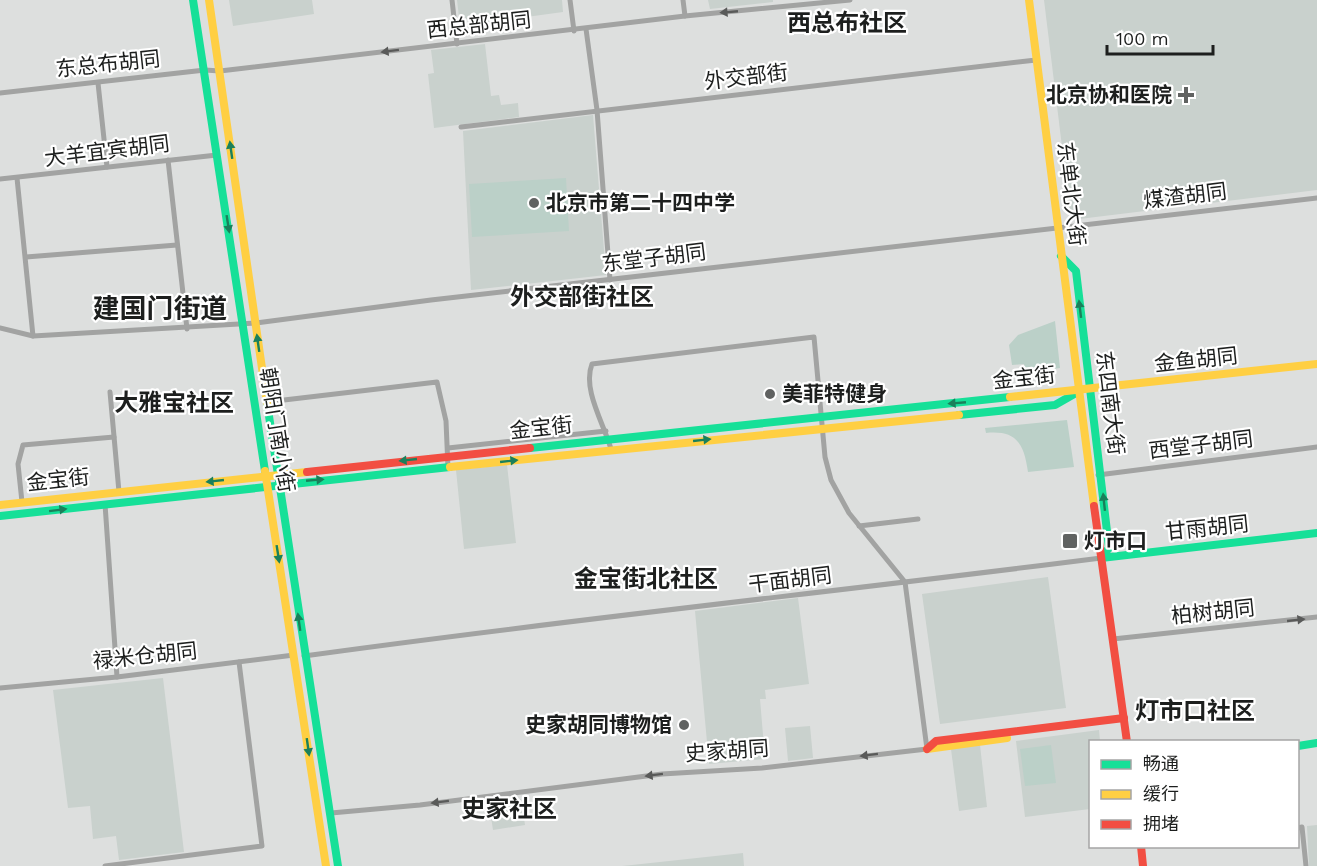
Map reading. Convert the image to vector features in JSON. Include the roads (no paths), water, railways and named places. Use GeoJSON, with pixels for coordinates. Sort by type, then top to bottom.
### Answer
{"type":"FeatureCollection","features":[{"type":"Feature","properties":{"kind":"main road","name":"朝阳门南小街"},"geometry":{"type":"LineString","coordinates":[[193,0],[326,866]]}},
{"type":"Feature","properties":{"kind":"main road","name":"朝阳门南小街"},"geometry":{"type":"LineString","coordinates":[[209,0],[304,656],[338,866]]}},
{"type":"Feature","properties":{"kind":"main road","name":"东单北大街"},"geometry":{"type":"LineString","coordinates":[[1029,0],[1078,392]]}},
{"type":"Feature","properties":{"kind":"main road","name":"东四南大街"},"geometry":{"type":"LineString","coordinates":[[1061,255],[1076,271],[1108,548],[1101,558]]}},
{"type":"Feature","properties":{"kind":"main road","name":"金鱼胡同"},"geometry":{"type":"LineString","coordinates":[[1078,392],[1317,364]]}},
{"type":"Feature","properties":{"kind":"main road","name":"东四南大街"},"geometry":{"type":"LineString","coordinates":[[1078,392],[1127,740]]}},
{"type":"Feature","properties":{"kind":"main road","name":"金宝街"},"geometry":{"type":"LineString","coordinates":[[0,516],[105,504],[267,480],[278,474],[448,452],[607,435],[1078,392]]}},
{"type":"Feature","properties":{"kind":"main road","name":"金宝街"},"geometry":{"type":"LineString","coordinates":[[0,504],[267,480],[280,484],[1055,405],[1078,392]]}},
{"type":"Feature","properties":{"kind":"main road","name":"甘雨胡同"},"geometry":{"type":"LineString","coordinates":[[1101,558],[1317,533]]}},
{"type":"Feature","properties":{"kind":"main road"},"geometry":{"type":"LineString","coordinates":[[927,748],[936,741],[1124,720]]}},
{"type":"Feature","properties":{"kind":"main road"},"geometry":{"type":"LineString","coordinates":[[1299,746],[1317,743]]}},
{"type":"Feature","properties":{"kind":"main road"},"geometry":{"type":"LineString","coordinates":[[1141,848],[1143,866]]}},
{"type":"Feature","properties":{"kind":"street"},"geometry":{"type":"LineString","coordinates":[[452,0],[457,44]]}},
{"type":"Feature","properties":{"kind":"street"},"geometry":{"type":"LineString","coordinates":[[570,0],[574,31]]}},
{"type":"Feature","properties":{"kind":"street"},"geometry":{"type":"LineString","coordinates":[[683,0],[684,16]]}},
{"type":"Feature","properties":{"kind":"street","name":"西总部胡同"},"geometry":{"type":"LineString","coordinates":[[220,71],[574,31],[684,16],[850,0]]}},
{"type":"Feature","properties":{"kind":"street"},"geometry":{"type":"LineString","coordinates":[[586,29],[597,110],[609,280]]}},
{"type":"Feature","properties":{"kind":"street","name":"外交部街"},"geometry":{"type":"LineString","coordinates":[[461,127],[1036,60]]}},
{"type":"Feature","properties":{"kind":"street","name":"东总布胡同"},"geometry":{"type":"LineString","coordinates":[[0,93],[205,70],[220,71]]}},
{"type":"Feature","properties":{"kind":"street"},"geometry":{"type":"LineString","coordinates":[[98,83],[107,167]]}},
{"type":"Feature","properties":{"kind":"street","name":"大羊宜宾胡同"},"geometry":{"type":"LineString","coordinates":[[0,179],[217,155]]}},
{"type":"Feature","properties":{"kind":"street"},"geometry":{"type":"LineString","coordinates":[[168,160],[188,328]]}},
{"type":"Feature","properties":{"kind":"street"},"geometry":{"type":"LineString","coordinates":[[17,178],[33,336]]}},
{"type":"Feature","properties":{"kind":"street","name":"煤渣胡同"},"geometry":{"type":"LineString","coordinates":[[1057,227],[1317,198]]}},
{"type":"Feature","properties":{"kind":"street","name":"东堂子胡同"},"geometry":{"type":"LineString","coordinates":[[0,328],[33,336],[255,323],[1057,227]]}},
{"type":"Feature","properties":{"kind":"street"},"geometry":{"type":"LineString","coordinates":[[26,257],[177,245]]}},
{"type":"Feature","properties":{"kind":"street"},"geometry":{"type":"LineString","coordinates":[[611,449],[594,400],[589,372],[592,364],[814,337],[822,428],[831,480],[860,526],[905,582],[927,748]]}},
{"type":"Feature","properties":{"kind":"street"},"geometry":{"type":"LineString","coordinates":[[267,402],[437,382],[446,421],[448,468]]}},
{"type":"Feature","properties":{"kind":"street"},"geometry":{"type":"LineString","coordinates":[[110,392],[119,492]]}},
{"type":"Feature","properties":{"kind":"street"},"geometry":{"type":"LineString","coordinates":[[22,502],[18,464],[23,445],[114,437]]}},
{"type":"Feature","properties":{"kind":"street","name":"西堂子胡同"},"geometry":{"type":"LineString","coordinates":[[1089,476],[1317,447]]}},
{"type":"Feature","properties":{"kind":"street"},"geometry":{"type":"LineString","coordinates":[[105,504],[117,677]]}},
{"type":"Feature","properties":{"kind":"street"},"geometry":{"type":"LineString","coordinates":[[860,526],[918,519]]}},
{"type":"Feature","properties":{"kind":"street","name":"干面胡同"},"geometry":{"type":"LineString","coordinates":[[304,656],[534,624],[1101,558]]}},
{"type":"Feature","properties":{"kind":"street","name":"柏树胡同"},"geometry":{"type":"LineString","coordinates":[[1113,639],[1317,617]]}},
{"type":"Feature","properties":{"kind":"street","name":"禄米仓胡同"},"geometry":{"type":"LineString","coordinates":[[0,688],[117,677],[294,655]]}},
{"type":"Feature","properties":{"kind":"street"},"geometry":{"type":"LineString","coordinates":[[105,866],[262,846],[239,662]]}},
{"type":"Feature","properties":{"kind":"street","name":"史家胡同"},"geometry":{"type":"LineString","coordinates":[[331,813],[420,805],[662,774],[762,768],[927,748]]}},
{"type":"Feature","properties":{"kind":"street"},"geometry":{"type":"LineString","coordinates":[[1299,828],[1302,827],[1306,866]]}},
{"type":"Feature","properties":{"kind":"street"},"geometry":{"type":"LineString","coordinates":[[166,858],[167,866]]}},
{"type":"Feature","properties":{"kind":"place","name":"北京协和医院"},"geometry":{"type":"Point","coordinates":[1186,95]}},
{"type":"Feature","properties":{"kind":"place","name":"北京市第二十四中学"},"geometry":{"type":"Point","coordinates":[534,203]}},
{"type":"Feature","properties":{"kind":"place","name":"美菲特健身"},"geometry":{"type":"Point","coordinates":[770,394]}},
{"type":"Feature","properties":{"kind":"place","name":"灯市口"},"geometry":{"type":"Point","coordinates":[1070,541]}},
{"type":"Feature","properties":{"kind":"place","name":"史家胡同博物馆"},"geometry":{"type":"Point","coordinates":[684,725]}},
{"type":"Feature","properties":{"kind":"district","name":"西总布社区"},"geometry":{"type":"Point","coordinates":[847,23]}},
{"type":"Feature","properties":{"kind":"district","name":"外交部街社区"},"geometry":{"type":"Point","coordinates":[582,297]}},
{"type":"Feature","properties":{"kind":"district","name":"建国门街道"},"geometry":{"type":"Point","coordinates":[160,309]}},
{"type":"Feature","properties":{"kind":"district","name":"大雅宝社区"},"geometry":{"type":"Point","coordinates":[174,403]}},
{"type":"Feature","properties":{"kind":"district","name":"金宝街北社区"},"geometry":{"type":"Point","coordinates":[646,579]}},
{"type":"Feature","properties":{"kind":"district","name":"灯市口社区"},"geometry":{"type":"Point","coordinates":[1195,711]}},
{"type":"Feature","properties":{"kind":"district","name":"史家社区"},"geometry":{"type":"Point","coordinates":[509,809]}}]}
